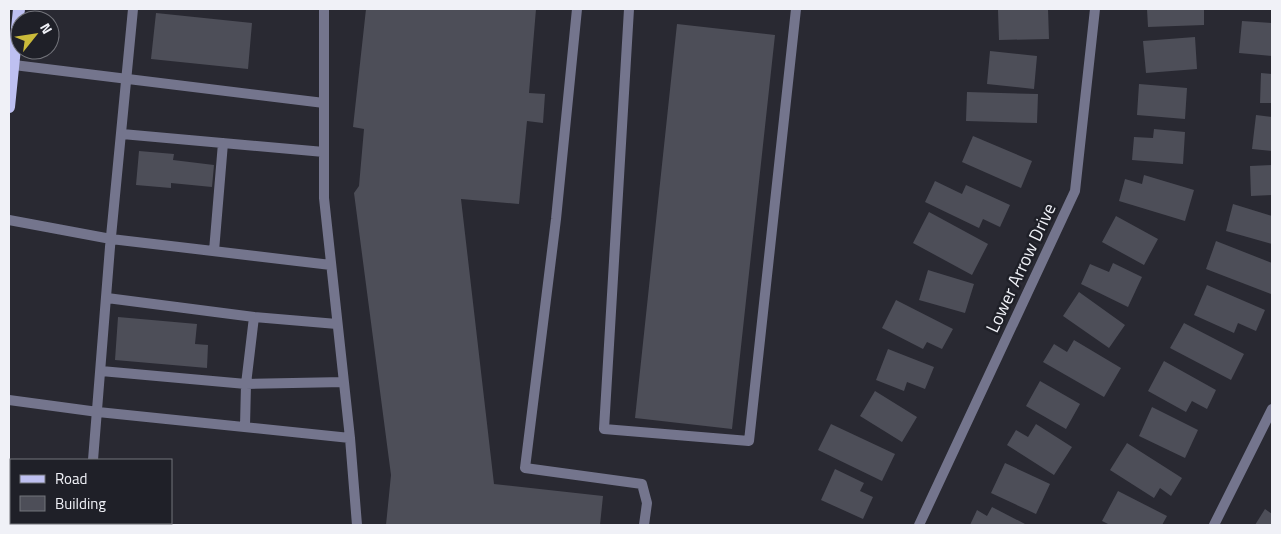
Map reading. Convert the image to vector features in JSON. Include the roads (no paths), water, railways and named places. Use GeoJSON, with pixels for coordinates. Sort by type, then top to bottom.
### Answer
{"type":"FeatureCollection","features":[{"type":"Feature","properties":{"kind":"main road"},"geometry":{"type":"LineString","coordinates":[[9,107],[19,9]]}},
{"type":"Feature","properties":{"kind":"street"},"geometry":{"type":"LineString","coordinates":[[93,459],[111,239],[133,9]]}},
{"type":"Feature","properties":{"kind":"street"},"geometry":{"type":"LineString","coordinates":[[324,9],[324,198],[356,495],[357,525]]}},
{"type":"Feature","properties":{"kind":"street"},"geometry":{"type":"LineString","coordinates":[[577,9],[556,219],[525,468],[642,484],[646,503],[644,525]]}},
{"type":"Feature","properties":{"kind":"street"},"geometry":{"type":"LineString","coordinates":[[629,9],[604,429],[749,442],[796,9]]}},
{"type":"Feature","properties":{"kind":"street","name":"Lower Arrow Drive"},"geometry":{"type":"LineString","coordinates":[[919,525],[1075,191],[1095,9]]}},
{"type":"Feature","properties":{"kind":"street"},"geometry":{"type":"LineString","coordinates":[[14,64],[324,103]]}},
{"type":"Feature","properties":{"kind":"street"},"geometry":{"type":"LineString","coordinates":[[122,134],[324,152]]}},
{"type":"Feature","properties":{"kind":"street"},"geometry":{"type":"LineString","coordinates":[[214,251],[223,143]]}},
{"type":"Feature","properties":{"kind":"street"},"geometry":{"type":"LineString","coordinates":[[9,220],[111,239],[331,265]]}},
{"type":"Feature","properties":{"kind":"street"},"geometry":{"type":"LineString","coordinates":[[107,298],[254,317],[337,324]]}},
{"type":"Feature","properties":{"kind":"street"},"geometry":{"type":"LineString","coordinates":[[245,426],[246,384],[254,317]]}},
{"type":"Feature","properties":{"kind":"street"},"geometry":{"type":"LineString","coordinates":[[100,371],[246,384],[344,382]]}},
{"type":"Feature","properties":{"kind":"street"},"geometry":{"type":"LineString","coordinates":[[9,400],[98,412],[350,438]]}},
{"type":"Feature","properties":{"kind":"street"},"geometry":{"type":"LineString","coordinates":[[1214,525],[1272,410]]}}]}
